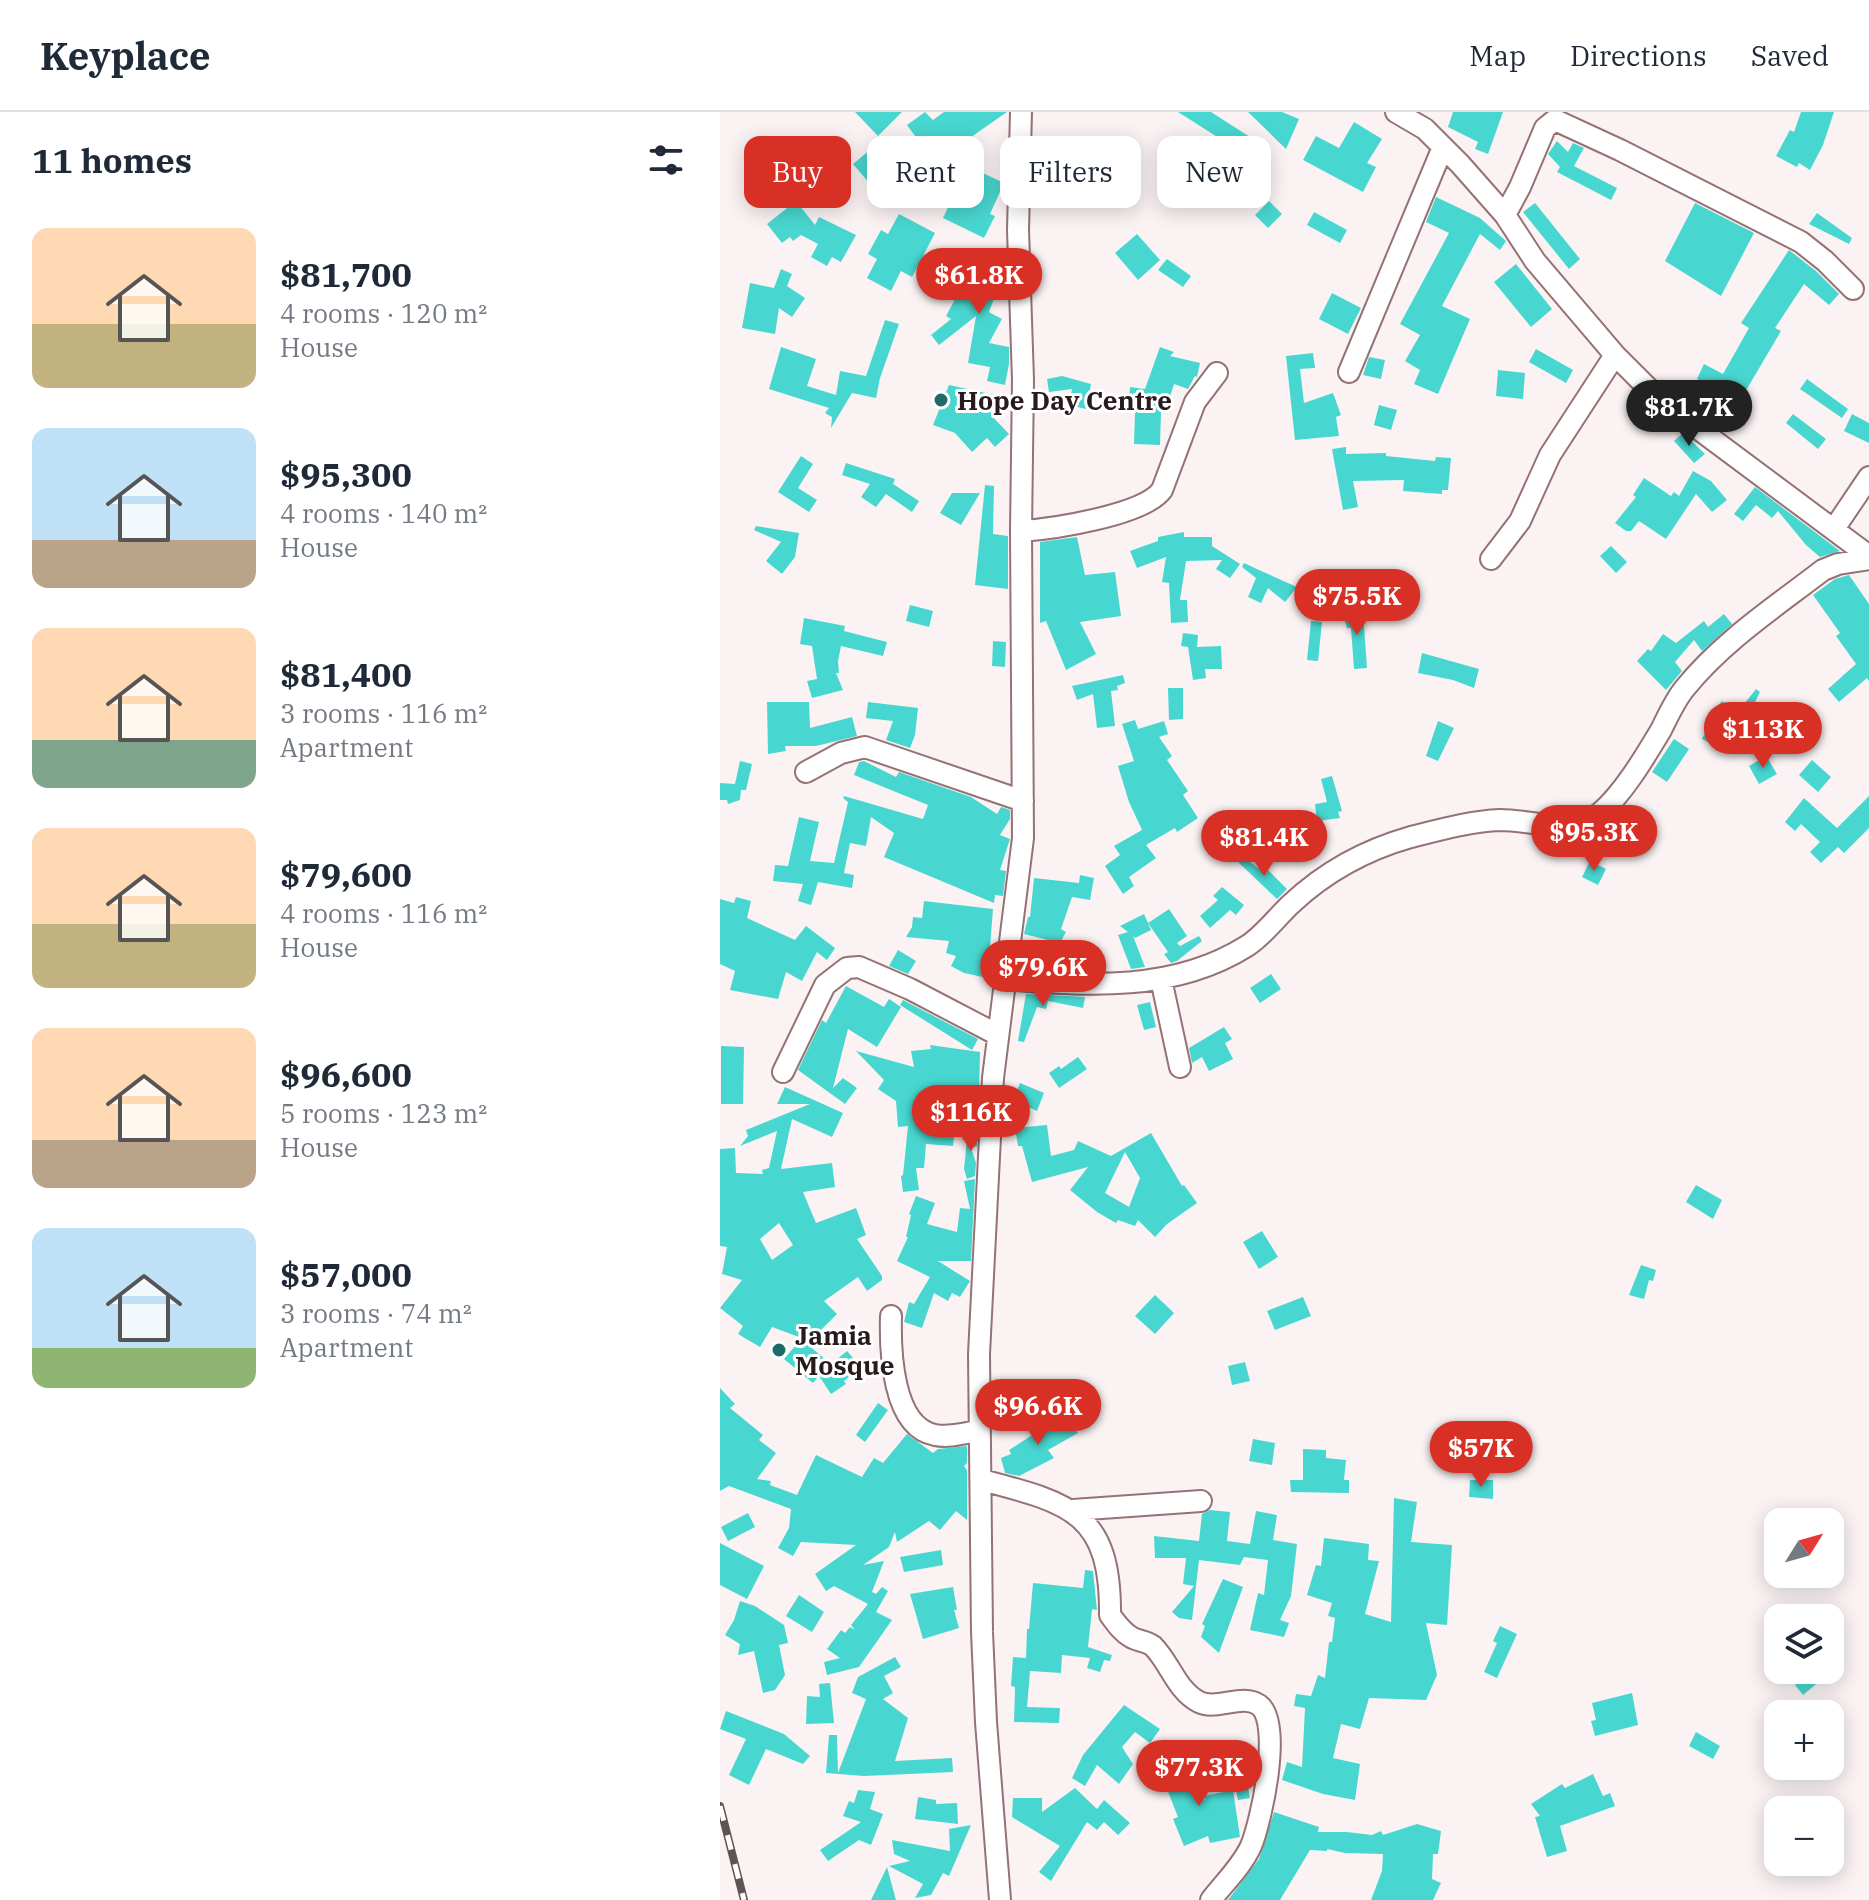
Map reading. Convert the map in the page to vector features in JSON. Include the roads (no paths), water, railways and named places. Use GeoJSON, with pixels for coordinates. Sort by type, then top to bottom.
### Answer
{"type":"FeatureCollection","features":[{"type":"Feature","properties":{"kind":"street"},"geometry":{"type":"LineString","coordinates":[[1000,1900],[984,1692],[982,1480],[978,1431],[993,1078],[1023,838],[1023,380],[1018,230],[1021,112]]}},
{"type":"Feature","properties":{"kind":"street"},"geometry":{"type":"LineString","coordinates":[[1396,112],[1425,129],[1443,147],[1505,215],[1535,261],[1615,355],[1650,390],[1869,555]]}},
{"type":"Feature","properties":{"kind":"street"},"geometry":{"type":"LineString","coordinates":[[1505,215],[1545,128],[1555,120],[1801,242],[1853,289]]}},
{"type":"Feature","properties":{"kind":"street"},"geometry":{"type":"LineString","coordinates":[[1349,372],[1443,147]]}},
{"type":"Feature","properties":{"kind":"street"},"geometry":{"type":"LineString","coordinates":[[1491,559],[1520,521],[1550,455],[1615,355]]}},
{"type":"Feature","properties":{"kind":"street"},"geometry":{"type":"LineString","coordinates":[[1021,531],[1074,523],[1152,501],[1162,490],[1195,402],[1217,373]]}},
{"type":"Feature","properties":{"kind":"street"},"geometry":{"type":"LineString","coordinates":[[1834,529],[1869,477]]}},
{"type":"Feature","properties":{"kind":"street"},"geometry":{"type":"LineString","coordinates":[[1006,979],[1101,985],[1161,979],[1199,967],[1249,945],[1324,876],[1375,848],[1453,828],[1501,820],[1540,826],[1590,820],[1602,812],[1618,792],[1651,747],[1682,691],[1709,659],[1823,570],[1869,555]]}},
{"type":"Feature","properties":{"kind":"street"},"geometry":{"type":"LineString","coordinates":[[806,772],[841,753],[865,747],[1023,801]]}},
{"type":"Feature","properties":{"kind":"street"},"geometry":{"type":"LineString","coordinates":[[783,1072],[825,985],[847,968],[859,967],[910,989],[998,1035]]}},
{"type":"Feature","properties":{"kind":"street"},"geometry":{"type":"LineString","coordinates":[[1161,979],[1180,1067]]}},
{"type":"Feature","properties":{"kind":"street"},"geometry":{"type":"LineString","coordinates":[[891,1316],[897,1388],[905,1413],[922,1430],[935,1435],[978,1431]]}},
{"type":"Feature","properties":{"kind":"street"},"geometry":{"type":"LineString","coordinates":[[982,1480],[1027,1492],[1073,1510],[1201,1501]]}},
{"type":"Feature","properties":{"kind":"street"},"geometry":{"type":"LineString","coordinates":[[1073,1510],[1099,1540],[1110,1597],[1110,1615],[1122,1629],[1131,1638],[1151,1644],[1182,1687],[1197,1701],[1204,1704],[1255,1703],[1266,1715],[1270,1772],[1250,1847],[1211,1900]]}},
{"type":"Feature","properties":{"kind":"railway"},"geometry":{"type":"LineString","coordinates":[[720,1806],[744,1900]]}},
{"type":"Feature","properties":{"kind":"place","name":"Hope Day Centre"},"geometry":{"type":"Point","coordinates":[941,400]}},
{"type":"Feature","properties":{"kind":"place","name":"Jamia Mosque"},"geometry":{"type":"Point","coordinates":[779,1350]}}]}
